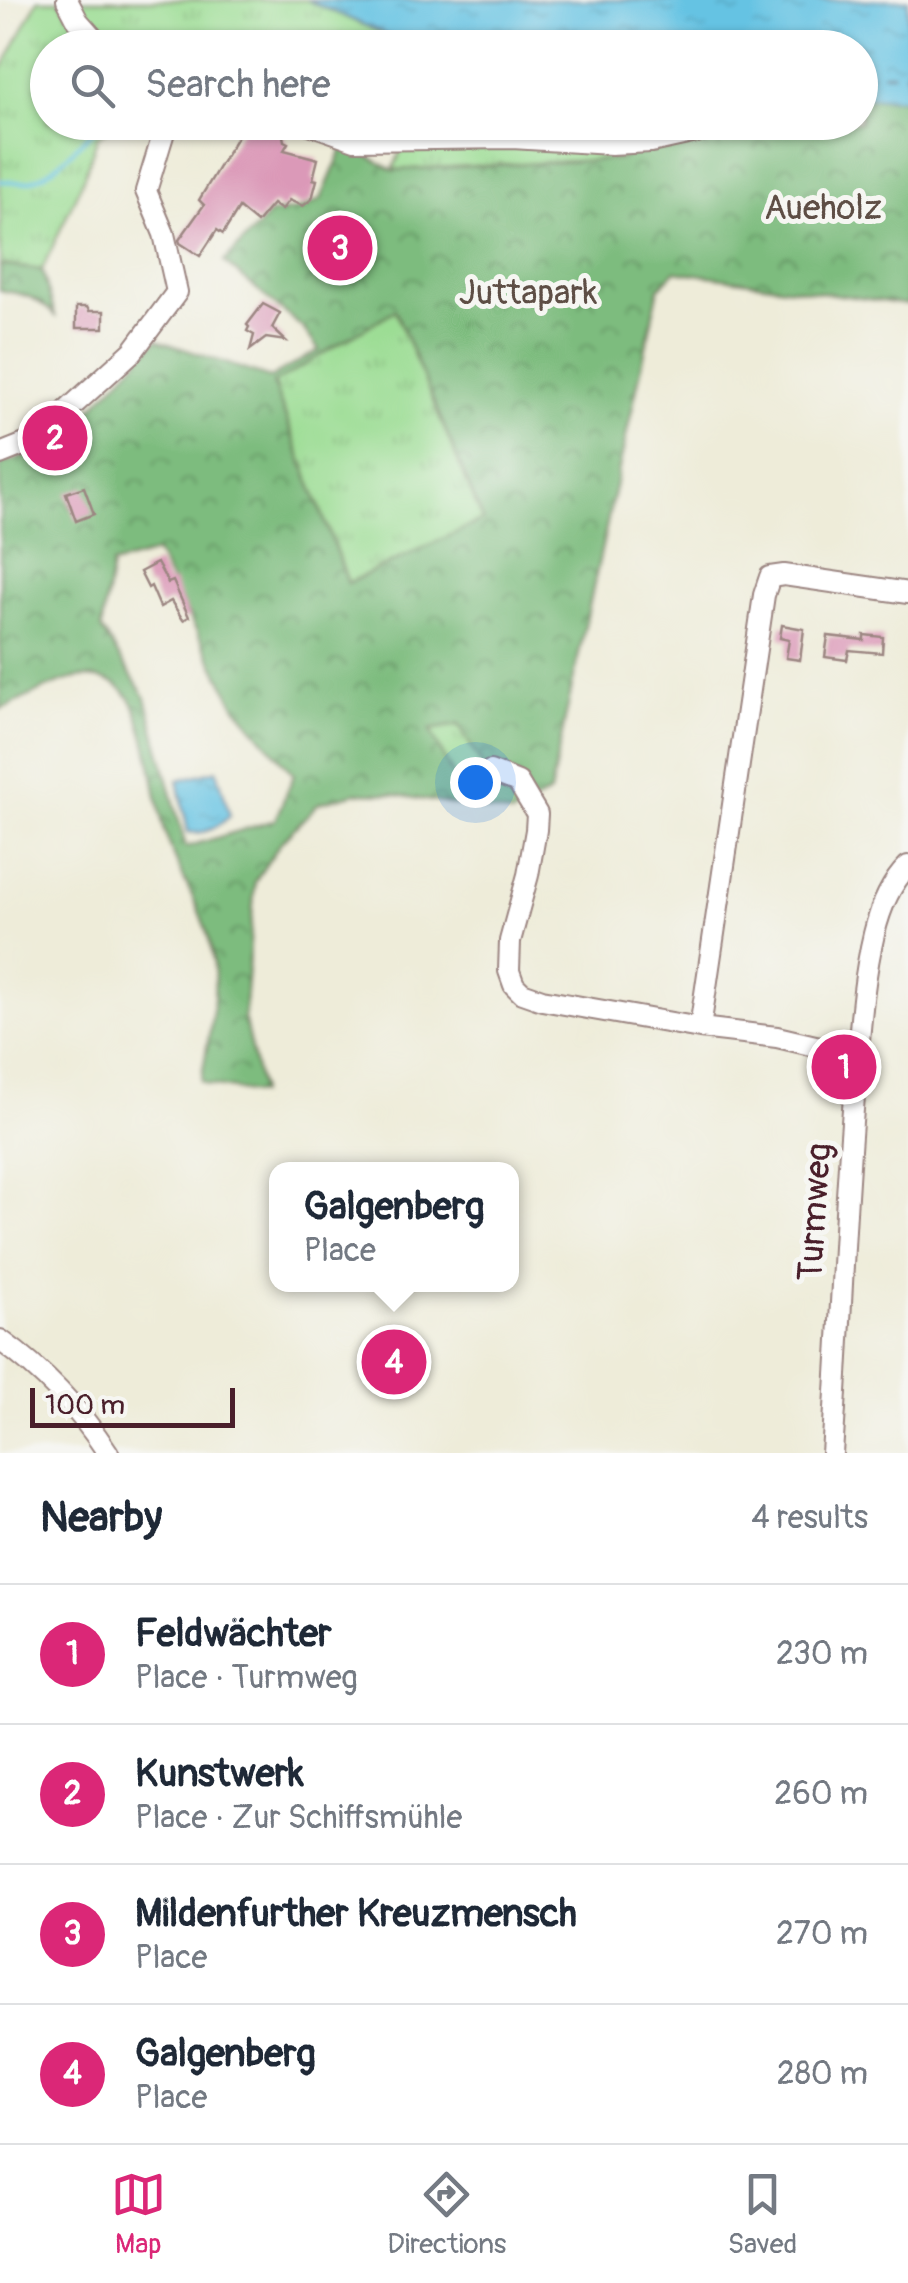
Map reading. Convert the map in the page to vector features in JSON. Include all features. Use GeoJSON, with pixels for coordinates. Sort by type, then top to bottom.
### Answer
{"type":"FeatureCollection","features":[{"type":"Feature","properties":{"kind":"street"},"geometry":{"type":"LineString","coordinates":[[67,0],[86,30]]}},
{"type":"Feature","properties":{"kind":"street"},"geometry":{"type":"LineString","coordinates":[[0,454],[30,442],[61,416],[132,351],[177,292],[164,234],[146,191],[162,140]]}},
{"type":"Feature","properties":{"kind":"street"},"geometry":{"type":"LineString","coordinates":[[545,140],[612,144],[661,140]]}},
{"type":"Feature","properties":{"kind":"street"},"geometry":{"type":"LineString","coordinates":[[700,1028],[764,594],[770,577],[784,575],[908,592]]}},
{"type":"Feature","properties":{"kind":"street"},"geometry":{"type":"LineString","coordinates":[[490,771],[518,782],[536,814],[528,875],[510,941],[509,971],[522,993],[542,1000],[700,1028],[777,1036],[858,1056]]}},
{"type":"Feature","properties":{"kind":"street","name":"Turmweg"},"geometry":{"type":"LineString","coordinates":[[832,1453],[849,1157],[865,981],[874,932],[889,892],[908,866]]}},
{"type":"Feature","properties":{"kind":"street"},"geometry":{"type":"LineString","coordinates":[[0,1340],[51,1383],[108,1453]]}},
{"type":"Feature","properties":{"kind":"green space"},"geometry":{"type":"Polygon","coordinates":[[[38,0],[59,0],[81,30],[30,30],[30,140],[97,140],[42,270],[0,265],[0,73],[38,0]]]}},
{"type":"Feature","properties":{"kind":"green space"},"geometry":{"type":"Polygon","coordinates":[[[72,0],[307,0],[375,30],[94,30],[72,0]]]}},
{"type":"Feature","properties":{"kind":"green space","name":"Juttapark"},"geometry":{"type":"Polygon","coordinates":[[[878,98],[908,99],[908,305],[675,271],[659,288],[550,793],[512,815],[391,794],[356,793],[319,803],[281,842],[255,881],[244,1018],[259,1094],[207,1084],[201,1081],[214,996],[211,949],[165,832],[134,706],[114,684],[85,677],[56,684],[0,709],[0,465],[32,454],[92,408],[157,340],[270,378],[319,350],[303,328],[224,262],[270,214],[302,209],[321,199],[345,143],[393,170],[621,159],[656,140],[878,140],[878,98]],[[395,310],[273,384],[348,583],[483,520],[395,310]],[[156,553],[112,565],[101,629],[146,698],[186,847],[275,820],[294,775],[236,707],[156,553]],[[459,725],[430,730],[455,779],[484,769],[459,725]]]}},
{"type":"Feature","properties":{"kind":"green space"},"geometry":{"type":"Polygon","coordinates":[[[384,140],[656,140],[621,159],[393,170],[404,142],[384,140]]]}},
{"type":"Feature","properties":{"kind":"green space"},"geometry":{"type":"Polygon","coordinates":[[[0,265],[42,270],[55,315],[30,297],[0,290],[0,265]]]}},
{"type":"Feature","properties":{"kind":"green space"},"geometry":{"type":"Polygon","coordinates":[[[395,310],[483,521],[348,583],[273,383],[395,310]]]}},
{"type":"Feature","properties":{"kind":"green space"},"geometry":{"type":"Polygon","coordinates":[[[459,725],[484,769],[455,779],[429,729],[459,725]]]}},
{"type":"Feature","properties":{"kind":"water"},"geometry":{"type":"Polygon","coordinates":[[[307,0],[908,0],[908,99],[878,98],[878,30],[375,30],[307,0]]]}},
{"type":"Feature","properties":{"kind":"water"},"geometry":{"type":"Polygon","coordinates":[[[217,770],[230,816],[211,830],[188,832],[178,780],[217,770]]]}},
{"type":"Feature","properties":{"kind":"building"},"geometry":{"type":"Polygon","coordinates":[[[235,140],[284,140],[288,143],[284,150],[318,159],[312,199],[303,206],[289,200],[282,210],[273,204],[257,223],[239,208],[223,234],[217,230],[200,256],[179,240],[204,205],[199,200],[235,140]]]}},
{"type":"Feature","properties":{"kind":"building"},"geometry":{"type":"Polygon","coordinates":[[[263,304],[280,313],[272,328],[286,341],[266,338],[250,350],[254,335],[247,331],[247,325],[263,304]]]}},
{"type":"Feature","properties":{"kind":"building"},"geometry":{"type":"Polygon","coordinates":[[[76,307],[104,311],[104,328],[76,328],[76,307]]]}},
{"type":"Feature","properties":{"kind":"building"},"geometry":{"type":"Polygon","coordinates":[[[84,487],[94,514],[76,521],[66,493],[84,487]]]}},
{"type":"Feature","properties":{"kind":"building"},"geometry":{"type":"Polygon","coordinates":[[[157,563],[168,583],[173,581],[189,617],[183,620],[171,601],[160,607],[151,586],[148,588],[140,572],[157,563]]]}},
{"type":"Feature","properties":{"kind":"building"},"geometry":{"type":"Polygon","coordinates":[[[782,625],[804,629],[800,660],[786,658],[789,640],[780,638],[782,625]]]}},
{"type":"Feature","properties":{"kind":"building"},"geometry":{"type":"Polygon","coordinates":[[[864,635],[883,637],[882,653],[849,650],[847,660],[825,657],[828,636],[864,640],[864,635]]]}},
{"type":"Feature","properties":{"kind":"waterway"},"geometry":{"type":"LineString","coordinates":[[0,181],[36,179],[83,140]]}},
{"type":"Feature","properties":{"kind":"ferry route"},"geometry":{"type":"LineString","coordinates":[[878,74],[908,73]]}},
{"type":"Feature","properties":{"kind":"place","name":"Mildenfurther Kreuzmensch"},"geometry":{"type":"Point","coordinates":[340,248]}},
{"type":"Feature","properties":{"kind":"place","name":"Kunstwerk"},"geometry":{"type":"Point","coordinates":[55,438]}},
{"type":"Feature","properties":{"kind":"place","name":"Feldwächter"},"geometry":{"type":"Point","coordinates":[844,1067]}},
{"type":"Feature","properties":{"kind":"place","name":"Galgenberg"},"geometry":{"type":"Point","coordinates":[394,1362]}},
{"type":"Feature","properties":{"kind":"park label","name":"Aueholz"},"geometry":{"type":"Point","coordinates":[823,207]}}]}
